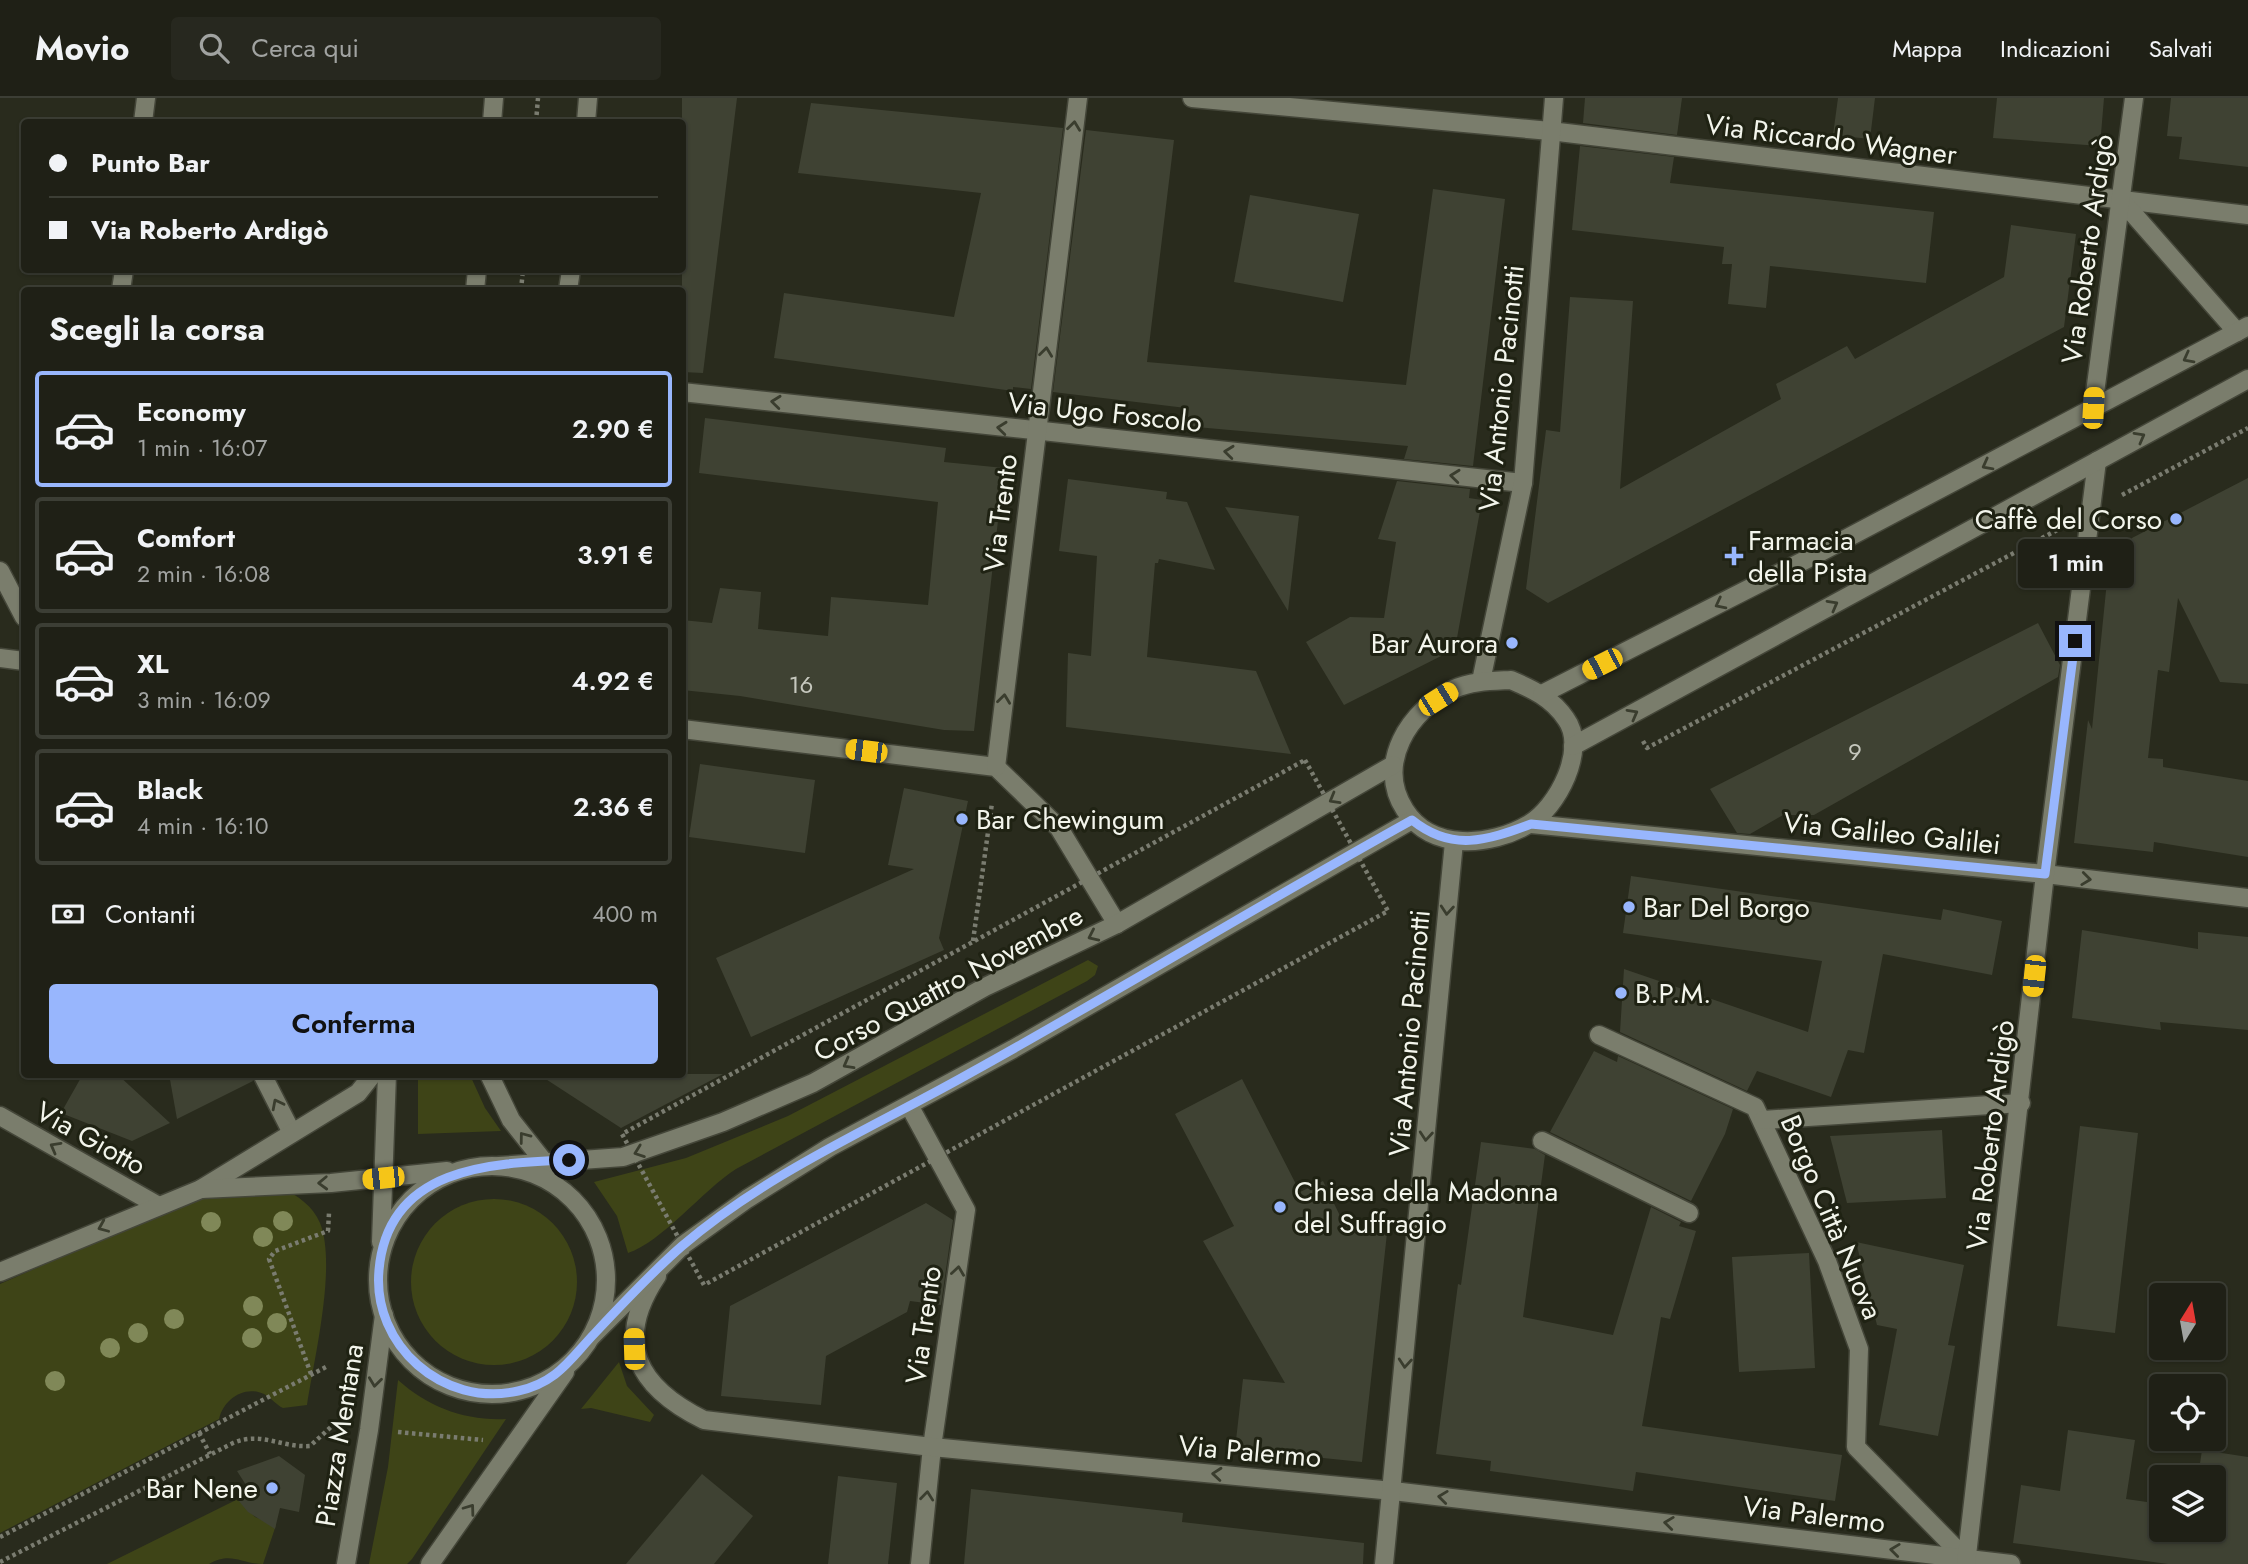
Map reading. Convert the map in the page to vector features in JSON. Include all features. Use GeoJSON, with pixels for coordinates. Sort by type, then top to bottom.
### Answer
{"type":"FeatureCollection","features":[{"type":"Feature","properties":{"kind":"street"},"geometry":{"type":"LineString","coordinates":[[143,119],[146,98]]}},
{"type":"Feature","properties":{"kind":"street"},"geometry":{"type":"LineString","coordinates":[[492,119],[494,98]]}},
{"type":"Feature","properties":{"kind":"street"},"geometry":{"type":"LineString","coordinates":[[586,119],[588,98]]}},
{"type":"Feature","properties":{"kind":"street","name":"Via Trento"},"geometry":{"type":"LineString","coordinates":[[996,767],[1078,98]]}},
{"type":"Feature","properties":{"kind":"street","name":"Via Riccardo Wagner"},"geometry":{"type":"LineString","coordinates":[[1192,98],[1550,131],[2248,215]]}},
{"type":"Feature","properties":{"kind":"street","name":"Via Antonio Pacinotti"},"geometry":{"type":"LineString","coordinates":[[1481,681],[1523,483],[1554,98]]}},
{"type":"Feature","properties":{"kind":"street","name":"Via Roberto Ardigò"},"geometry":{"type":"LineString","coordinates":[[2093,408],[2094,378],[2122,201],[2134,98]]}},
{"type":"Feature","properties":{"kind":"street"},"geometry":{"type":"LineString","coordinates":[[1542,694],[1817,554],[2243,329],[2122,201]]}},
{"type":"Feature","properties":{"kind":"street"},"geometry":{"type":"LineString","coordinates":[[1573,746],[2248,379]]}},
{"type":"Feature","properties":{"kind":"street","name":"Via Ugo Foscolo"},"geometry":{"type":"LineString","coordinates":[[686,392],[1523,483]]}},
{"type":"Feature","properties":{"kind":"street","name":"Via Roberto Ardigò"},"geometry":{"type":"LineString","coordinates":[[1966,1562],[2021,1103],[2045,874],[2097,461]]}},
{"type":"Feature","properties":{"kind":"street"},"geometry":{"type":"LineString","coordinates":[[0,571],[21,611]]}},
{"type":"Feature","properties":{"kind":"street"},"geometry":{"type":"LineString","coordinates":[[0,658],[21,661]]}},
{"type":"Feature","properties":{"kind":"street"},"geometry":{"type":"LineString","coordinates":[[1511,680],[1542,694],[1568,720],[1573,746],[1561,792],[1531,824],[1487,838],[1454,842],[1429,834],[1412,820],[1398,798],[1392,765],[1404,735],[1422,709],[1455,689],[1481,681],[1511,680]]}},
{"type":"Feature","properties":{"kind":"street"},"geometry":{"type":"LineString","coordinates":[[686,729],[996,767],[1059,828],[1118,924]]}},
{"type":"Feature","properties":{"kind":"street","name":"Corso Quattro Novembre"},"geometry":{"type":"LineString","coordinates":[[499,1166],[623,1157],[723,1122],[813,1083],[985,987],[1118,924],[1392,765]]}},
{"type":"Feature","properties":{"kind":"street"},"geometry":{"type":"LineString","coordinates":[[430,1564],[591,1337],[683,1245],[747,1199],[830,1147],[909,1107],[1412,820]]}},
{"type":"Feature","properties":{"kind":"street","name":"Via Galileo Galilei"},"geometry":{"type":"LineString","coordinates":[[1531,824],[2045,874],[2248,898]]}},
{"type":"Feature","properties":{"kind":"street","name":"Via Antonio Pacinotti"},"geometry":{"type":"LineString","coordinates":[[1384,1564],[1454,842]]}},
{"type":"Feature","properties":{"kind":"street","name":"Borgo Città Nuova"},"geometry":{"type":"LineString","coordinates":[[1599,1035],[1755,1107],[1827,1261],[1859,1349],[1856,1447],[1966,1562]]}},
{"type":"Feature","properties":{"kind":"street"},"geometry":{"type":"LineString","coordinates":[[264,1078],[292,1133]]}},
{"type":"Feature","properties":{"kind":"street"},"geometry":{"type":"LineString","coordinates":[[0,1272],[201,1189],[358,1093],[370,1078]]}},
{"type":"Feature","properties":{"kind":"street"},"geometry":{"type":"LineString","coordinates":[[387,1078],[379,1292],[383,1315],[393,1336],[415,1363],[433,1377],[465,1390],[487,1394],[518,1391],[547,1380],[572,1361]]}},
{"type":"Feature","properties":{"kind":"street"},"geometry":{"type":"LineString","coordinates":[[491,1078],[511,1120],[582,1209],[597,1236],[606,1266],[603,1308],[591,1337]]}},
{"type":"Feature","properties":{"kind":"street"},"geometry":{"type":"LineString","coordinates":[[1763,1120],[2021,1103]]}},
{"type":"Feature","properties":{"kind":"street","name":"Via Trento"},"geometry":{"type":"LineString","coordinates":[[909,1107],[966,1210],[932,1447],[920,1564]]}},
{"type":"Feature","properties":{"kind":"street","name":"Via Giotto"},"geometry":{"type":"LineString","coordinates":[[0,1116],[157,1205]]}},
{"type":"Feature","properties":{"kind":"street"},"geometry":{"type":"LineString","coordinates":[[1542,1141],[1689,1213]]}},
{"type":"Feature","properties":{"kind":"street"},"geometry":{"type":"LineString","coordinates":[[201,1189],[383,1178],[499,1166],[541,1177],[567,1194],[582,1209]]}},
{"type":"Feature","properties":{"kind":"street"},"geometry":{"type":"LineString","coordinates":[[380,1258],[392,1225],[406,1206],[432,1184],[464,1170]]}},
{"type":"Feature","properties":{"kind":"street","name":"Via Palermo"},"geometry":{"type":"LineString","coordinates":[[683,1245],[649,1288],[639,1308],[634,1349],[641,1367],[658,1392],[704,1420],[932,1447],[1393,1491],[1966,1562],[2011,1564]]}},
{"type":"Feature","properties":{"kind":"street","name":"Piazza Mentana"},"geometry":{"type":"LineString","coordinates":[[346,1564],[369,1430],[383,1315]]}},
{"type":"Feature","properties":{"kind":"path"},"geometry":{"type":"LineString","coordinates":[[536,119],[538,98]]}},
{"type":"Feature","properties":{"kind":"path"},"geometry":{"type":"LineString","coordinates":[[973,941],[996,767]]}},
{"type":"Feature","properties":{"kind":"path"},"geometry":{"type":"LineString","coordinates":[[311,1374],[269,1259],[275,1251],[328,1231],[329,1209]]}},
{"type":"Feature","properties":{"kind":"path"},"geometry":{"type":"LineString","coordinates":[[0,1537],[326,1367]]}},
{"type":"Feature","properties":{"kind":"path"},"geometry":{"type":"LineString","coordinates":[[0,1562],[246,1438],[269,1438],[291,1445],[310,1446],[331,1427]]}},
{"type":"Feature","properties":{"kind":"path"},"geometry":{"type":"LineString","coordinates":[[394,1432],[490,1440]]}},
{"type":"Feature","properties":{"kind":"path"},"geometry":{"type":"LineString","coordinates":[[199,1433],[210,1454]]}},
{"type":"Feature","properties":{"kind":"green space"},"geometry":{"type":"Polygon","coordinates":[[[1088,960],[1098,966],[1095,975],[1087,981],[736,1169],[655,1238],[628,1253],[617,1216],[594,1182],[686,1158],[788,1116],[1088,960]]]}},
{"type":"Feature","properties":{"kind":"green space"},"geometry":{"type":"Polygon","coordinates":[[[418,1078],[471,1078],[485,1108],[501,1131],[418,1134],[418,1078]]]}},
{"type":"Feature","properties":{"kind":"green space"},"geometry":{"type":"Polygon","coordinates":[[[282,1188],[313,1211],[325,1241],[325,1287],[307,1405],[283,1408],[264,1394],[249,1391],[242,1393],[225,1405],[219,1419],[0,1533],[0,1284],[204,1194],[282,1188]]]}},
{"type":"Feature","properties":{"kind":"green space"},"geometry":{"type":"Polygon","coordinates":[[[494,1199],[526,1205],[553,1223],[571,1250],[577,1282],[571,1314],[553,1341],[526,1359],[494,1365],[462,1359],[435,1341],[417,1314],[411,1282],[417,1250],[435,1223],[462,1205],[494,1199]]]}},
{"type":"Feature","properties":{"kind":"green space"},"geometry":{"type":"Polygon","coordinates":[[[619,1362],[627,1386],[654,1415],[650,1422],[591,1408],[581,1409],[619,1362]]]}},
{"type":"Feature","properties":{"kind":"green space"},"geometry":{"type":"Polygon","coordinates":[[[398,1380],[422,1398],[448,1410],[476,1418],[506,1419],[412,1559],[407,1564],[369,1564],[388,1467],[398,1380]]]}},
{"type":"Feature","properties":{"kind":"green space"},"geometry":{"type":"Polygon","coordinates":[[[238,1499],[255,1517],[276,1525],[263,1564],[230,1558],[209,1564],[107,1564],[238,1499]]]}},
{"type":"Feature","properties":{"kind":"building"},"geometry":{"type":"Polygon","coordinates":[[[682,98],[737,98],[703,373],[686,372],[686,287],[682,287],[682,273],[686,273],[686,119],[682,119],[682,98]]]}},
{"type":"Feature","properties":{"kind":"building"},"geometry":{"type":"Polygon","coordinates":[[[1585,98],[1682,98],[1677,135],[1583,123],[1585,98]]]}},
{"type":"Feature","properties":{"kind":"building"},"geometry":{"type":"Polygon","coordinates":[[[1838,98],[1875,98],[1870,139],[1833,135],[1838,98]]]}},
{"type":"Feature","properties":{"kind":"building"},"geometry":{"type":"Polygon","coordinates":[[[1997,98],[2104,98],[2100,146],[1993,138],[1997,98]]]}},
{"type":"Feature","properties":{"kind":"building"},"geometry":{"type":"Polygon","coordinates":[[[2171,98],[2248,98],[2248,167],[2179,159],[2182,137],[2167,136],[2171,98]]]}},
{"type":"Feature","properties":{"kind":"building"},"geometry":{"type":"Polygon","coordinates":[[[811,103],[1063,128],[1031,389],[1013,387],[1013,391],[774,358],[784,293],[954,317],[981,193],[798,173],[811,103]]]}},
{"type":"Feature","properties":{"kind":"building"},"geometry":{"type":"Polygon","coordinates":[[[1086,130],[1174,140],[1147,362],[1406,385],[1433,189],[1505,199],[1473,466],[1404,459],[1408,446],[1185,426],[1186,408],[1053,392],[1086,130]]]}},
{"type":"Feature","properties":{"kind":"building"},"geometry":{"type":"Polygon","coordinates":[[[1580,146],[1674,157],[1670,183],[1934,212],[1926,283],[1770,266],[1766,308],[1728,304],[1732,264],[1722,264],[1724,247],[1572,230],[1580,146]]]}},
{"type":"Feature","properties":{"kind":"building"},"geometry":{"type":"Polygon","coordinates":[[[1250,195],[1359,214],[1343,302],[1234,282],[1250,195]]]}},
{"type":"Feature","properties":{"kind":"building"},"geometry":{"type":"Polygon","coordinates":[[[2011,225],[2076,234],[2064,327],[1548,603],[1526,589],[1546,430],[1560,432],[1570,297],[1633,301],[1620,489],[1781,399],[1776,384],[1847,346],[1855,359],[2004,277],[2011,225]]]}},
{"type":"Feature","properties":{"kind":"building"},"geometry":{"type":"Polygon","coordinates":[[[705,418],[946,448],[944,462],[1004,468],[974,731],[944,730],[740,696],[686,690],[686,620],[712,623],[720,588],[761,592],[758,629],[828,636],[831,597],[928,605],[938,502],[699,473],[705,418]]]}},
{"type":"Feature","properties":{"kind":"building"},"geometry":{"type":"Polygon","coordinates":[[[2248,478],[2248,684],[2220,682],[2178,598],[2169,672],[2158,670],[2148,758],[2163,759],[2163,767],[2248,781],[2248,857],[2154,842],[2153,852],[2074,843],[2088,720],[2092,729],[2107,581],[2132,538],[2248,478]]]}},
{"type":"Feature","properties":{"kind":"building"},"geometry":{"type":"Polygon","coordinates":[[[1068,479],[1167,492],[1166,499],[1187,502],[1215,570],[1159,559],[1158,563],[1155,563],[1147,657],[1256,671],[1291,754],[1066,727],[1068,653],[1091,656],[1097,556],[1059,551],[1068,479]]]}},
{"type":"Feature","properties":{"kind":"building"},"geometry":{"type":"Polygon","coordinates":[[[1397,481],[1470,489],[1469,498],[1482,500],[1455,649],[1344,705],[1306,642],[1350,617],[1384,618],[1396,542],[1378,539],[1397,481]]]}},
{"type":"Feature","properties":{"kind":"building"},"geometry":{"type":"Polygon","coordinates":[[[1225,507],[1299,516],[1288,611],[1225,507]]]}},
{"type":"Feature","properties":{"kind":"building"},"geometry":{"type":"Polygon","coordinates":[[[2038,623],[2060,665],[2058,677],[1814,815],[1783,815],[1750,834],[1737,833],[1710,789],[2038,623]]]}},
{"type":"Feature","properties":{"kind":"building"},"geometry":{"type":"Polygon","coordinates":[[[700,764],[815,780],[805,853],[689,837],[700,764]]]}},
{"type":"Feature","properties":{"kind":"building"},"geometry":{"type":"Polygon","coordinates":[[[904,788],[968,801],[939,938],[944,950],[751,1037],[716,958],[914,869],[888,865],[904,788]]]}},
{"type":"Feature","properties":{"kind":"building"},"geometry":{"type":"Polygon","coordinates":[[[1631,876],[1941,920],[1943,909],[2002,921],[1992,975],[1883,954],[1864,1053],[1848,1050],[1831,1097],[1757,1071],[1747,1091],[1620,1032],[1624,969],[1808,1032],[1822,961],[1623,933],[1631,876]]]}},
{"type":"Feature","properties":{"kind":"building"},"geometry":{"type":"Polygon","coordinates":[[[2082,930],[2198,949],[2198,932],[2248,937],[2248,1030],[2160,1022],[2161,1030],[2072,1018],[2082,930]]]}},
{"type":"Feature","properties":{"kind":"building"},"geometry":{"type":"Polygon","coordinates":[[[1594,1051],[1617,1062],[1618,1056],[1733,1109],[1725,1134],[1691,1201],[1550,1132],[1594,1051]]]}},
{"type":"Feature","properties":{"kind":"building"},"geometry":{"type":"Polygon","coordinates":[[[686,1074],[723,1074],[621,1128],[544,1078],[686,1078],[686,1074]]]}},
{"type":"Feature","properties":{"kind":"building"},"geometry":{"type":"Polygon","coordinates":[[[81,1078],[121,1078],[170,1123],[132,1141],[61,1113],[81,1078]]]}},
{"type":"Feature","properties":{"kind":"building"},"geometry":{"type":"Polygon","coordinates":[[[170,1078],[252,1078],[253,1081],[177,1119],[170,1078]]]}},
{"type":"Feature","properties":{"kind":"building"},"geometry":{"type":"Polygon","coordinates":[[[1242,1079],[1300,1192],[1323,1181],[1343,1222],[1388,1224],[1362,1462],[1235,1449],[1243,1379],[1285,1383],[1203,1241],[1234,1226],[1175,1114],[1242,1079]]]}},
{"type":"Feature","properties":{"kind":"building"},"geometry":{"type":"Polygon","coordinates":[[[2080,1126],[2138,1133],[2115,1333],[2057,1326],[2080,1126]]]}},
{"type":"Feature","properties":{"kind":"building"},"geometry":{"type":"Polygon","coordinates":[[[1942,1130],[1946,1198],[1847,1203],[1830,1136],[1942,1130]]]}},
{"type":"Feature","properties":{"kind":"building"},"geometry":{"type":"Polygon","coordinates":[[[1481,1142],[1535,1149],[1545,1155],[1523,1317],[1613,1335],[1651,1207],[1681,1222],[1679,1226],[1696,1231],[1670,1319],[1661,1317],[1642,1426],[1842,1455],[1835,1501],[1636,1472],[1633,1491],[1490,1471],[1491,1461],[1436,1454],[1458,1284],[1461,1285],[1481,1142]]]}},
{"type":"Feature","properties":{"kind":"building"},"geometry":{"type":"Polygon","coordinates":[[[926,1203],[953,1220],[941,1305],[910,1301],[907,1312],[826,1356],[821,1405],[721,1396],[730,1306],[926,1203]]]}},
{"type":"Feature","properties":{"kind":"building"},"geometry":{"type":"Polygon","coordinates":[[[1856,1242],[1964,1265],[1948,1345],[1955,1346],[1938,1436],[1879,1425],[1897,1329],[1877,1325],[1856,1242]]]}},
{"type":"Feature","properties":{"kind":"building"},"geometry":{"type":"Polygon","coordinates":[[[1809,1253],[1815,1368],[1739,1372],[1732,1257],[1809,1253]]]}},
{"type":"Feature","properties":{"kind":"building"},"geometry":{"type":"Polygon","coordinates":[[[2068,1430],[2135,1440],[2126,1499],[2149,1502],[2149,1542],[2226,1542],[2226,1465],[2200,1465],[2202,1451],[2248,1457],[2248,1564],[2168,1564],[2013,1543],[2021,1485],[2060,1491],[2068,1430]]]}},
{"type":"Feature","properties":{"kind":"building","name":"Bar Nene"},"geometry":{"type":"Polygon","coordinates":[[[279,1456],[305,1475],[299,1512],[280,1508],[275,1529],[248,1512],[233,1494],[246,1485],[237,1471],[279,1456]]]}},
{"type":"Feature","properties":{"kind":"building"},"geometry":{"type":"Polygon","coordinates":[[[702,1474],[753,1516],[714,1564],[626,1564],[702,1474]]]}},
{"type":"Feature","properties":{"kind":"building"},"geometry":{"type":"Polygon","coordinates":[[[838,1476],[897,1483],[888,1564],[828,1564],[838,1476]]]}},
{"type":"Feature","properties":{"kind":"building"},"geometry":{"type":"Polygon","coordinates":[[[971,1489],[1183,1513],[1182,1522],[1364,1543],[1363,1564],[964,1564],[971,1489]]]}},
{"type":"Feature","properties":{"kind":"place","name":"Caffè del Corso"},"geometry":{"type":"Point","coordinates":[2176,519]}},
{"type":"Feature","properties":{"kind":"place","name":"Farmacia della Pista"},"geometry":{"type":"Point","coordinates":[1734,556]}},
{"type":"Feature","properties":{"kind":"place","name":"Bar Aurora"},"geometry":{"type":"Point","coordinates":[1512,643]}},
{"type":"Feature","properties":{"kind":"place","name":"Bar Chewingum"},"geometry":{"type":"Point","coordinates":[962,819]}},
{"type":"Feature","properties":{"kind":"place","name":"Bar Del Borgo"},"geometry":{"type":"Point","coordinates":[1629,907]}},
{"type":"Feature","properties":{"kind":"place","name":"B.P.M."},"geometry":{"type":"Point","coordinates":[1621,993]}},
{"type":"Feature","properties":{"kind":"place","name":"Chiesa della Madonna del Suffragio"},"geometry":{"type":"Point","coordinates":[1280,1207]}},
{"type":"Feature","properties":{"kind":"place","name":"Bar Nene"},"geometry":{"type":"Point","coordinates":[272,1488]}},
{"type":"Feature","properties":{"kind":"route"},"geometry":{"type":"LineString","coordinates":[[569,1160],[475,1168],[442,1177],[414,1198],[392,1225],[380,1258],[378,1281],[383,1315],[399,1346],[423,1371],[454,1387],[487,1394],[518,1391],[547,1380],[572,1361],[591,1337],[683,1245],[747,1199],[830,1147],[1013,1049],[1412,820],[1429,834],[1454,842],[1487,838],[1531,824],[2045,874],[2075,641]]}}]}
